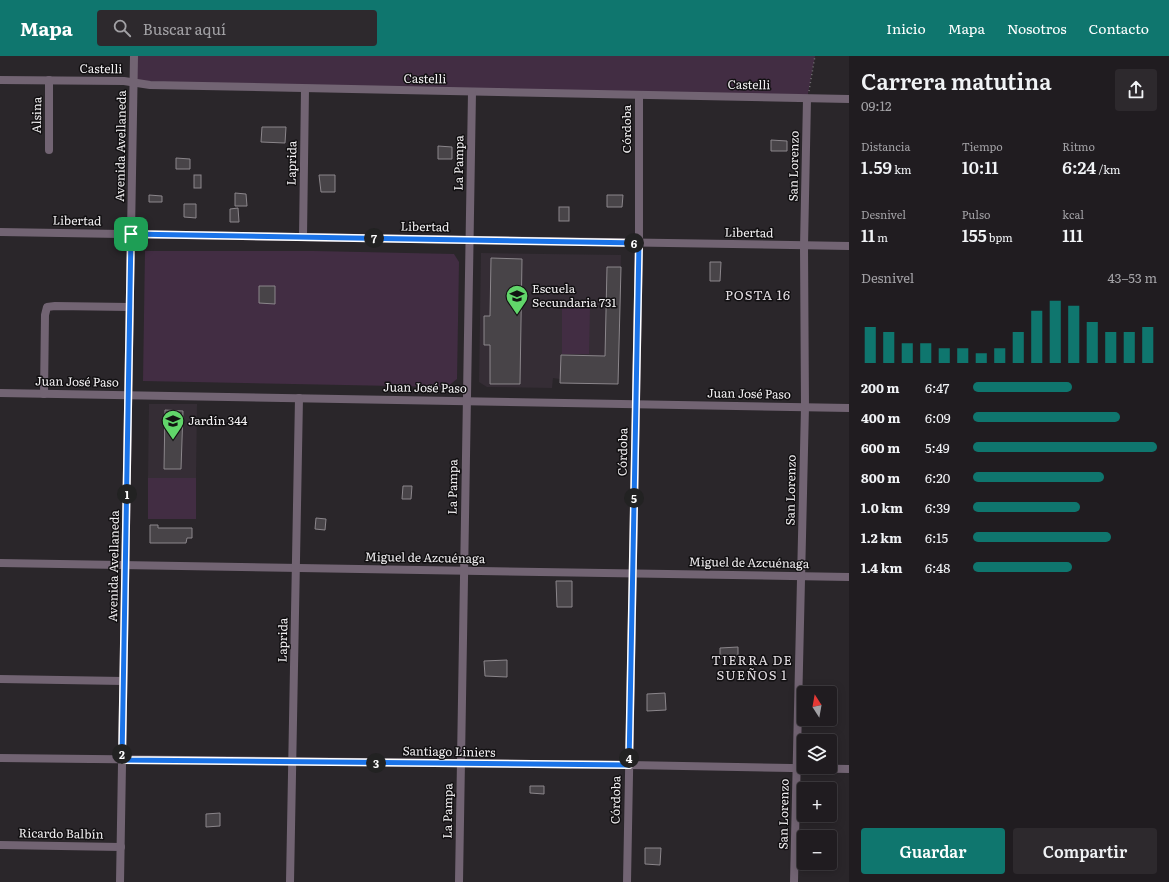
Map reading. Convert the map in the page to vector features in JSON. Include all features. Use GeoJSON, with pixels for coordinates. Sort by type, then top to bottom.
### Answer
{"type":"FeatureCollection","features":[{"type":"Feature","properties":{"kind":"street","name":"Avenida Avellaneda"},"geometry":{"type":"LineString","coordinates":[[120,882],[134,56]]}},
{"type":"Feature","properties":{"kind":"street","name":"Castelli"},"geometry":{"type":"LineString","coordinates":[[0,80],[124,81],[150,85],[305,89],[849,99]]}},
{"type":"Feature","properties":{"kind":"street","name":"Alsina"},"geometry":{"type":"LineString","coordinates":[[49,80],[49,150]]}},
{"type":"Feature","properties":{"kind":"street","name":"Laprida"},"geometry":{"type":"LineString","coordinates":[[303,237],[305,89]]}},
{"type":"Feature","properties":{"kind":"street","name":"La Pampa"},"geometry":{"type":"LineString","coordinates":[[459,882],[472,92]]}},
{"type":"Feature","properties":{"kind":"street","name":"Córdoba"},"geometry":{"type":"LineString","coordinates":[[627,882],[639,243],[639,95]]}},
{"type":"Feature","properties":{"kind":"street","name":"San Lorenzo"},"geometry":{"type":"LineString","coordinates":[[798,734],[805,407],[804,246],[807,99]]}},
{"type":"Feature","properties":{"kind":"street","name":"Libertad"},"geometry":{"type":"LineString","coordinates":[[0,232],[849,246]]}},
{"type":"Feature","properties":{"kind":"street"},"geometry":{"type":"LineString","coordinates":[[44,394],[45,315],[47,307],[130,307]]}},
{"type":"Feature","properties":{"kind":"street","name":"Juan José Paso"},"geometry":{"type":"LineString","coordinates":[[0,393],[849,408]]}},
{"type":"Feature","properties":{"kind":"street","name":"Laprida"},"geometry":{"type":"LineString","coordinates":[[290,882],[299,398]]}},
{"type":"Feature","properties":{"kind":"street","name":"Miguel de Azcuénaga"},"geometry":{"type":"LineString","coordinates":[[0,563],[849,577]]}},
{"type":"Feature","properties":{"kind":"street"},"geometry":{"type":"LineString","coordinates":[[0,679],[124,681]]}},
{"type":"Feature","properties":{"kind":"street","name":"Santiago Liniers"},"geometry":{"type":"LineString","coordinates":[[0,758],[797,768]]}},
{"type":"Feature","properties":{"kind":"street","name":"San Lorenzo"},"geometry":{"type":"LineString","coordinates":[[794,882],[797,768]]}},
{"type":"Feature","properties":{"kind":"street","name":"Santiago Liniers"},"geometry":{"type":"LineString","coordinates":[[837,769],[849,769]]}},
{"type":"Feature","properties":{"kind":"street","name":"Ricardo Balbín"},"geometry":{"type":"LineString","coordinates":[[0,844],[121,847]]}},
{"type":"Feature","properties":{"kind":"path"},"geometry":{"type":"LineString","coordinates":[[807,99],[815,56]]}},
{"type":"Feature","properties":{"kind":"shaded area"},"geometry":{"type":"Polygon","coordinates":[[[134,56],[815,56],[807,99],[134,83],[134,56]]]}},
{"type":"Feature","properties":{"kind":"shaded area"},"geometry":{"type":"Polygon","coordinates":[[[145,251],[314,251],[454,254],[459,262],[457,379],[447,387],[143,381],[145,251]]]}},
{"type":"Feature","properties":{"kind":"shaded area"},"geometry":{"type":"Polygon","coordinates":[[[481,253],[621,255],[618,384],[560,383],[560,379],[553,378],[552,388],[487,387],[479,382],[481,253]]]}},
{"type":"Feature","properties":{"kind":"shaded area"},"geometry":{"type":"Polygon","coordinates":[[[562,307],[590,307],[589,354],[562,354],[562,307]]]}},
{"type":"Feature","properties":{"kind":"shaded area","name":"Jardín 344"},"geometry":{"type":"Polygon","coordinates":[[[149,404],[197,404],[196,478],[148,478],[149,404]]]}},
{"type":"Feature","properties":{"kind":"shaded area"},"geometry":{"type":"Polygon","coordinates":[[[148,478],[196,478],[196,519],[148,519],[148,478]]]}},
{"type":"Feature","properties":{"kind":"building"},"geometry":{"type":"Polygon","coordinates":[[[262,127],[286,127],[285,143],[261,142],[262,127]]]}},
{"type":"Feature","properties":{"kind":"building"},"geometry":{"type":"Polygon","coordinates":[[[771,140],[787,141],[787,151],[771,151],[771,140]]]}},
{"type":"Feature","properties":{"kind":"building"},"geometry":{"type":"Polygon","coordinates":[[[438,146],[452,147],[452,159],[438,159],[438,146]]]}},
{"type":"Feature","properties":{"kind":"building"},"geometry":{"type":"Polygon","coordinates":[[[176,158],[190,159],[190,169],[176,169],[176,158]]]}},
{"type":"Feature","properties":{"kind":"building"},"geometry":{"type":"Polygon","coordinates":[[[194,175],[201,175],[201,188],[194,188],[194,175]]]}},
{"type":"Feature","properties":{"kind":"building"},"geometry":{"type":"Polygon","coordinates":[[[319,175],[335,175],[335,192],[321,192],[319,175]]]}},
{"type":"Feature","properties":{"kind":"building"},"geometry":{"type":"Polygon","coordinates":[[[235,193],[246,194],[247,206],[235,206],[235,193]]]}},
{"type":"Feature","properties":{"kind":"building"},"geometry":{"type":"Polygon","coordinates":[[[149,195],[162,196],[162,202],[149,202],[149,195]]]}},
{"type":"Feature","properties":{"kind":"building"},"geometry":{"type":"Polygon","coordinates":[[[607,195],[623,195],[622,207],[607,207],[607,195]]]}},
{"type":"Feature","properties":{"kind":"building"},"geometry":{"type":"Polygon","coordinates":[[[184,204],[196,204],[196,218],[184,217],[184,204]]]}},
{"type":"Feature","properties":{"kind":"building"},"geometry":{"type":"Polygon","coordinates":[[[559,207],[569,207],[569,221],[559,221],[559,207]]]}},
{"type":"Feature","properties":{"kind":"building"},"geometry":{"type":"Polygon","coordinates":[[[238,208],[239,222],[230,222],[230,209],[238,208]]]}},
{"type":"Feature","properties":{"kind":"building"},"geometry":{"type":"Polygon","coordinates":[[[491,258],[522,259],[520,384],[490,384],[490,345],[484,345],[484,316],[490,316],[491,258]]]}},
{"type":"Feature","properties":{"kind":"building"},"geometry":{"type":"Polygon","coordinates":[[[710,262],[721,262],[720,281],[710,281],[710,262]]]}},
{"type":"Feature","properties":{"kind":"building"},"geometry":{"type":"Polygon","coordinates":[[[607,267],[621,267],[618,384],[560,383],[561,355],[605,356],[607,267]]]}},
{"type":"Feature","properties":{"kind":"building"},"geometry":{"type":"Polygon","coordinates":[[[259,286],[275,286],[275,304],[259,303],[259,286]]]}},
{"type":"Feature","properties":{"kind":"building"},"geometry":{"type":"Polygon","coordinates":[[[165,410],[183,411],[181,469],[164,469],[165,410]]]}},
{"type":"Feature","properties":{"kind":"building"},"geometry":{"type":"Polygon","coordinates":[[[403,486],[412,486],[411,499],[402,499],[403,486]]]}},
{"type":"Feature","properties":{"kind":"building"},"geometry":{"type":"Polygon","coordinates":[[[316,518],[326,519],[325,530],[315,529],[316,518]]]}},
{"type":"Feature","properties":{"kind":"building"},"geometry":{"type":"Polygon","coordinates":[[[150,525],[158,525],[158,528],[192,528],[192,538],[187,538],[186,543],[150,543],[150,525]]]}},
{"type":"Feature","properties":{"kind":"building"},"geometry":{"type":"Polygon","coordinates":[[[556,581],[572,581],[572,607],[557,607],[556,581]]]}},
{"type":"Feature","properties":{"kind":"building"},"geometry":{"type":"Polygon","coordinates":[[[738,647],[738,657],[720,657],[720,648],[738,647]]]}},
{"type":"Feature","properties":{"kind":"building"},"geometry":{"type":"Polygon","coordinates":[[[507,660],[507,677],[485,676],[484,661],[507,660]]]}},
{"type":"Feature","properties":{"kind":"building"},"geometry":{"type":"Polygon","coordinates":[[[665,693],[666,710],[647,711],[647,694],[665,693]]]}},
{"type":"Feature","properties":{"kind":"building"},"geometry":{"type":"Polygon","coordinates":[[[530,786],[544,786],[544,794],[530,793],[530,786]]]}},
{"type":"Feature","properties":{"kind":"building"},"geometry":{"type":"Polygon","coordinates":[[[220,813],[220,826],[206,827],[206,814],[220,813]]]}},
{"type":"Feature","properties":{"kind":"building"},"geometry":{"type":"Polygon","coordinates":[[[645,848],[661,848],[660,865],[645,864],[645,848]]]}},
{"type":"Feature","properties":{"kind":"place","name":"Escuela Secundaria 731"},"geometry":{"type":"Point","coordinates":[517,316]}},
{"type":"Feature","properties":{"kind":"place","name":"Jardín 344"},"geometry":{"type":"Point","coordinates":[173,440]}},
{"type":"Feature","properties":{"kind":"district","name":"POSTA 16"},"geometry":{"type":"Point","coordinates":[758,295]}},
{"type":"Feature","properties":{"kind":"district","name":"TIERRA DE SUEÑOS 1"},"geometry":{"type":"Point","coordinates":[752,668]}},
{"type":"Feature","properties":{"kind":"route"},"geometry":{"type":"LineString","coordinates":[[131,234],[639,243],[629,765],[122,760],[131,234]]}}]}
